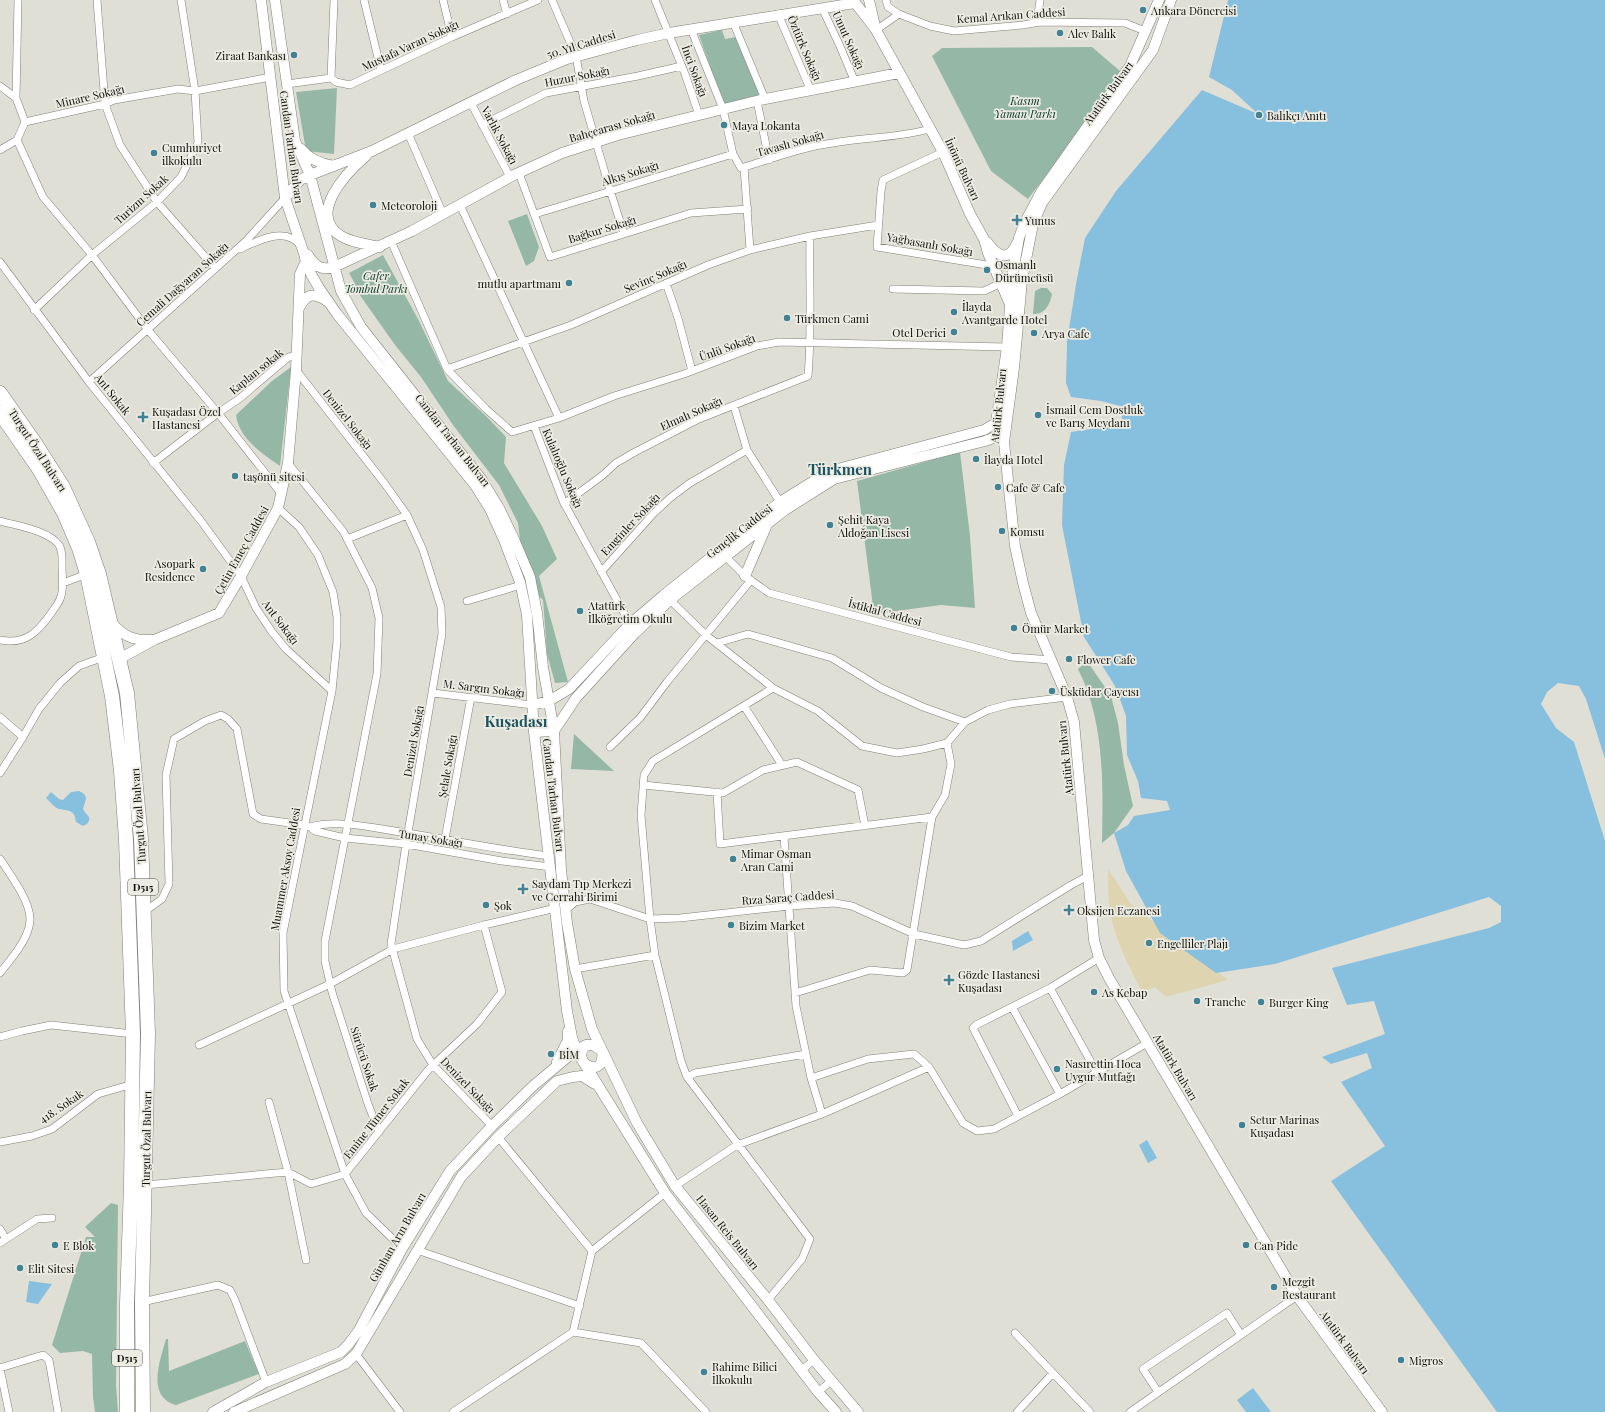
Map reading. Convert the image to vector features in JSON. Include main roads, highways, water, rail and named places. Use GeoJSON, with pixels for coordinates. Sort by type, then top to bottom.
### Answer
{"type":"FeatureCollection","features":[{"type":"Feature","properties":{"kind":"highway"},"geometry":{"type":"LineString","coordinates":[[0,383],[38,437],[63,487]]}},
{"type":"Feature","properties":{"kind":"highway","name":"Turgut Özal Bulvarı"},"geometry":{"type":"LineString","coordinates":[[0,393],[35,443],[63,487],[88,542],[99,574],[127,693],[135,763],[141,839],[148,1033],[142,1302],[142,1406]]}},
{"type":"Feature","properties":{"kind":"highway","name":"Turgut Özal Bulvarı"},"geometry":{"type":"LineString","coordinates":[[0,413],[39,469],[64,513],[79,548],[88,574],[113,703],[121,771],[126,840],[132,1034],[133,1084],[127,1304],[128,1412]]}},
{"type":"Feature","properties":{"kind":"highway"},"geometry":{"type":"LineString","coordinates":[[0,419],[25,448]]}},
{"type":"Feature","properties":{"kind":"highway"},"geometry":{"type":"LineString","coordinates":[[142,1406],[149,1412]]}},
{"type":"Feature","properties":{"kind":"main road","name":"Candan Tarhan Bulvarı"},"geometry":{"type":"LineString","coordinates":[[261,0],[285,198],[311,274],[327,301],[475,484],[493,516],[521,585],[528,615],[534,732],[550,856],[567,1011],[576,1050],[589,1066]]}},
{"type":"Feature","properties":{"kind":"main road","name":"Candan Tarhan Bulvarı"},"geometry":{"type":"LineString","coordinates":[[275,0],[295,141],[310,175],[334,267],[346,301],[361,327],[482,480],[499,508],[530,577],[537,613],[543,666],[554,731],[561,870],[566,910],[575,969],[592,1029],[602,1052]]}},
{"type":"Feature","properties":{"kind":"main road","name":"İnönü Bulvarı"},"geometry":{"type":"LineString","coordinates":[[870,0],[876,30]]}},
{"type":"Feature","properties":{"kind":"main road","name":"Atatürk Bulvarı"},"geometry":{"type":"LineString","coordinates":[[987,429],[996,422],[998,417],[1008,347],[1009,303],[1019,238],[1037,199],[1130,66],[1141,44],[1145,31],[1159,0]]}},
{"type":"Feature","properties":{"kind":"main road","name":"Atatürk Bulvarı"},"geometry":{"type":"LineString","coordinates":[[1171,0],[1155,46],[1042,203],[1033,224],[1022,280],[1014,368],[1001,436],[1015,546],[1031,613],[1067,697],[1074,722],[1094,940],[1099,958],[1147,1043],[1297,1296],[1382,1412]]}},
{"type":"Feature","properties":{"kind":"main road","name":"İnönü Bulvarı"},"geometry":{"type":"LineString","coordinates":[[854,1],[876,30],[943,152],[970,214],[984,239],[993,266],[1018,322]]}},
{"type":"Feature","properties":{"kind":"main road","name":"50. Yıl Caddesi"},"geometry":{"type":"LineString","coordinates":[[285,198],[294,185],[310,175],[374,150],[516,80],[576,56],[637,40],[691,29],[822,8],[854,1]]}},
{"type":"Feature","properties":{"kind":"main road"},"geometry":{"type":"LineString","coordinates":[[1141,44],[1147,50],[1155,46],[1150,32],[1145,31]]}},
{"type":"Feature","properties":{"kind":"main road","name":"Bahçearası Sokağı"},"geometry":{"type":"LineString","coordinates":[[334,267],[391,241],[515,175],[562,152],[618,135],[761,100],[899,73]]}},
{"type":"Feature","properties":{"kind":"main road"},"geometry":{"type":"LineString","coordinates":[[295,141],[306,156],[324,165],[334,166]]}},
{"type":"Feature","properties":{"kind":"main road"},"geometry":{"type":"LineString","coordinates":[[374,150],[345,176],[329,202],[327,209],[331,225],[341,236],[360,243],[380,246]]}},
{"type":"Feature","properties":{"kind":"main road"},"geometry":{"type":"LineString","coordinates":[[984,239],[994,252],[998,255],[1005,256],[1014,250],[1019,238]]}},
{"type":"Feature","properties":{"kind":"main road"},"geometry":{"type":"LineString","coordinates":[[305,254],[320,268],[326,269],[334,267]]}},
{"type":"Feature","properties":{"kind":"main road","name":"Çetin Emeç Caddesi"},"geometry":{"type":"LineString","coordinates":[[119,659],[154,640],[219,613],[278,508],[280,492],[288,463],[297,355],[300,274],[306,261],[305,254]]}},
{"type":"Feature","properties":{"kind":"main road","name":"Bahçearası Sokağı"},"geometry":{"type":"LineString","coordinates":[[338,278],[340,271],[352,260]]}},
{"type":"Feature","properties":{"kind":"main road"},"geometry":{"type":"LineString","coordinates":[[299,308],[303,299],[308,296],[317,296],[327,301]]}},
{"type":"Feature","properties":{"kind":"main road"},"geometry":{"type":"LineString","coordinates":[[987,429],[997,430],[1001,436]]}},
{"type":"Feature","properties":{"kind":"main road","name":"Gençlik Caddesi"},"geometry":{"type":"LineString","coordinates":[[532,705],[549,701],[569,689],[630,624],[723,553],[780,502],[830,471],[987,429]]}},
{"type":"Feature","properties":{"kind":"main road","name":"Gençlik Caddesi"},"geometry":{"type":"LineString","coordinates":[[723,553],[767,526],[785,510],[834,480],[1001,436]]}},
{"type":"Feature","properties":{"kind":"main road"},"geometry":{"type":"LineString","coordinates":[[748,578],[767,526]]}},
{"type":"Feature","properties":{"kind":"main road","name":"Gençlik Caddesi"},"geometry":{"type":"LineString","coordinates":[[554,731],[576,698],[667,597]]}},
{"type":"Feature","properties":{"kind":"main road","name":"Çetin Emeç Caddesi"},"geometry":{"type":"LineString","coordinates":[[110,621],[118,631],[130,638],[141,641],[154,640]]}},
{"type":"Feature","properties":{"kind":"main road"},"geometry":{"type":"LineString","coordinates":[[534,732],[554,731]]}},
{"type":"Feature","properties":{"kind":"main road"},"geometry":{"type":"LineString","coordinates":[[555,1067],[568,1040],[567,1011]]}},
{"type":"Feature","properties":{"kind":"main road"},"geometry":{"type":"LineString","coordinates":[[234,1412],[344,1364],[356,1354],[462,1177],[498,1137],[557,1081],[589,1066],[601,1064],[603,1060],[602,1052],[593,1045],[586,1045],[580,1055],[589,1066],[598,1086],[665,1193],[818,1392],[836,1412]]}},
{"type":"Feature","properties":{"kind":"main road","name":"Günhan Arın Bulvarı"},"geometry":{"type":"LineString","coordinates":[[213,1412],[266,1382],[341,1352],[348,1345],[358,1330],[403,1247],[450,1171],[492,1126],[555,1067],[576,1050],[586,1045]]}},
{"type":"Feature","properties":{"kind":"main road","name":"Hasan Reis Bulvarı"},"geometry":{"type":"LineString","coordinates":[[602,1052],[637,1123],[675,1186],[768,1300],[831,1381],[858,1412]]}},
{"type":"Feature","properties":{"kind":"main road"},"geometry":{"type":"LineString","coordinates":[[557,1081],[582,1076],[591,1080],[598,1086]]}},
{"type":"Feature","properties":{"kind":"main road"},"geometry":{"type":"LineString","coordinates":[[348,1345],[356,1354]]}},
{"type":"Feature","properties":{"kind":"water"},"geometry":{"type":"Polygon","coordinates":[[[1228,0],[1605,0],[1605,759],[1586,699],[1579,686],[1558,683],[1547,692],[1541,704],[1556,728],[1574,742],[1605,841],[1605,1412],[1497,1412],[1331,1181],[1385,1146],[1341,1082],[1372,1068],[1367,1053],[1331,1064],[1322,1057],[1385,1034],[1374,1001],[1347,1005],[1332,968],[1489,928],[1501,922],[1501,906],[1489,897],[1275,964],[1216,973],[1160,933],[1126,871],[1114,833],[1128,825],[1134,816],[1170,810],[1167,801],[1141,798],[1138,781],[1127,755],[1126,716],[1115,686],[1084,637],[1062,525],[1064,465],[1071,432],[1123,424],[1120,406],[1101,401],[1071,397],[1066,383],[1067,342],[1085,238],[1116,191],[1202,90],[1258,114],[1232,90],[1209,77],[1228,0]]]}},
{"type":"Feature","properties":{"kind":"water"},"geometry":{"type":"Polygon","coordinates":[[[79,791],[86,797],[83,809],[89,818],[89,822],[83,826],[76,822],[73,813],[57,808],[46,798],[51,792],[59,799],[63,800],[71,792],[79,791]]]}},
{"type":"Feature","properties":{"kind":"water"},"geometry":{"type":"Polygon","coordinates":[[[1028,931],[1033,940],[1013,951],[1012,941],[1028,931]]]}},
{"type":"Feature","properties":{"kind":"water"},"geometry":{"type":"Polygon","coordinates":[[[1147,1140],[1157,1158],[1148,1163],[1139,1145],[1147,1140]]]}},
{"type":"Feature","properties":{"kind":"water"},"geometry":{"type":"Polygon","coordinates":[[[29,1281],[52,1284],[38,1304],[26,1302],[29,1281]]]}},
{"type":"Feature","properties":{"kind":"water"},"geometry":{"type":"Polygon","coordinates":[[[1253,1388],[1271,1412],[1246,1412],[1237,1400],[1253,1388]]]}},
{"type":"Feature","properties":{"kind":"place","name":"Ankara Dönercisi"},"geometry":{"type":"Point","coordinates":[1143,10]}},
{"type":"Feature","properties":{"kind":"place","name":"Alev Balık"},"geometry":{"type":"Point","coordinates":[1060,33]}},
{"type":"Feature","properties":{"kind":"place","name":"Ziraat Bankası"},"geometry":{"type":"Point","coordinates":[294,55]}},
{"type":"Feature","properties":{"kind":"place","name":"Balıkçı Anıtı"},"geometry":{"type":"Point","coordinates":[1259,115]}},
{"type":"Feature","properties":{"kind":"place","name":"Maya Lokanta"},"geometry":{"type":"Point","coordinates":[724,125]}},
{"type":"Feature","properties":{"kind":"place","name":"Cumhuriyet ilkokulu"},"geometry":{"type":"Point","coordinates":[154,153]}},
{"type":"Feature","properties":{"kind":"place","name":"Meteoroloji"},"geometry":{"type":"Point","coordinates":[373,205]}},
{"type":"Feature","properties":{"kind":"place","name":"Yunus"},"geometry":{"type":"Point","coordinates":[1017,220]}},
{"type":"Feature","properties":{"kind":"place","name":"Osmanlı Dürümcüsü"},"geometry":{"type":"Point","coordinates":[987,270]}},
{"type":"Feature","properties":{"kind":"place","name":"mutlu apartmanı"},"geometry":{"type":"Point","coordinates":[569,283]}},
{"type":"Feature","properties":{"kind":"place","name":"İlayda Avantgarde Hotel"},"geometry":{"type":"Point","coordinates":[954,312]}},
{"type":"Feature","properties":{"kind":"place","name":"Türkmen Cami"},"geometry":{"type":"Point","coordinates":[787,318]}},
{"type":"Feature","properties":{"kind":"place","name":"Otel Derici"},"geometry":{"type":"Point","coordinates":[954,332]}},
{"type":"Feature","properties":{"kind":"place","name":"Arya Cafe"},"geometry":{"type":"Point","coordinates":[1034,333]}},
{"type":"Feature","properties":{"kind":"place","name":"İsmail Cem Dostluk ve Barış Meydanı"},"geometry":{"type":"Point","coordinates":[1038,415]}},
{"type":"Feature","properties":{"kind":"place","name":"Kuşadası Özel Hastanesi"},"geometry":{"type":"Point","coordinates":[143,417]}},
{"type":"Feature","properties":{"kind":"place","name":"İlayda Hotel"},"geometry":{"type":"Point","coordinates":[976,459]}},
{"type":"Feature","properties":{"kind":"place","name":"taşönü sitesi"},"geometry":{"type":"Point","coordinates":[235,476]}},
{"type":"Feature","properties":{"kind":"place","name":"Cafe & Cafe"},"geometry":{"type":"Point","coordinates":[998,487]}},
{"type":"Feature","properties":{"kind":"place","name":"Şehit Kaya Aldoğan Lisesi"},"geometry":{"type":"Point","coordinates":[830,525]}},
{"type":"Feature","properties":{"kind":"place","name":"Komsu"},"geometry":{"type":"Point","coordinates":[1002,531]}},
{"type":"Feature","properties":{"kind":"place","name":"Asopark Residence"},"geometry":{"type":"Point","coordinates":[203,569]}},
{"type":"Feature","properties":{"kind":"place","name":"Atatürk İlköğretim Okulu"},"geometry":{"type":"Point","coordinates":[580,611]}},
{"type":"Feature","properties":{"kind":"place","name":"Ömür Market"},"geometry":{"type":"Point","coordinates":[1014,628]}},
{"type":"Feature","properties":{"kind":"place","name":"Flower Cafe"},"geometry":{"type":"Point","coordinates":[1069,659]}},
{"type":"Feature","properties":{"kind":"place","name":"Üsküdar Çaycısı"},"geometry":{"type":"Point","coordinates":[1052,691]}},
{"type":"Feature","properties":{"kind":"place","name":"Mimar Osman Aran Cami"},"geometry":{"type":"Point","coordinates":[733,859]}},
{"type":"Feature","properties":{"kind":"place","name":"Saydam Tıp Merkezi ve Cerrahi Birimi"},"geometry":{"type":"Point","coordinates":[523,889]}},
{"type":"Feature","properties":{"kind":"place","name":"Şok"},"geometry":{"type":"Point","coordinates":[486,905]}},
{"type":"Feature","properties":{"kind":"place","name":"Oksijen Eczanesi"},"geometry":{"type":"Point","coordinates":[1069,910]}},
{"type":"Feature","properties":{"kind":"place","name":"Bizim Market"},"geometry":{"type":"Point","coordinates":[731,925]}},
{"type":"Feature","properties":{"kind":"place","name":"Engelliler Plajı"},"geometry":{"type":"Point","coordinates":[1149,943]}},
{"type":"Feature","properties":{"kind":"place","name":"Gözde Hastanesi Kuşadası"},"geometry":{"type":"Point","coordinates":[949,980]}},
{"type":"Feature","properties":{"kind":"place","name":"As Kebap"},"geometry":{"type":"Point","coordinates":[1094,992]}},
{"type":"Feature","properties":{"kind":"place","name":"Tranche"},"geometry":{"type":"Point","coordinates":[1197,1001]}},
{"type":"Feature","properties":{"kind":"place","name":"Burger King"},"geometry":{"type":"Point","coordinates":[1261,1002]}},
{"type":"Feature","properties":{"kind":"place","name":"BİM"},"geometry":{"type":"Point","coordinates":[551,1054]}},
{"type":"Feature","properties":{"kind":"place","name":"Nasırettin Hoca Uygur Mutfağı"},"geometry":{"type":"Point","coordinates":[1057,1069]}},
{"type":"Feature","properties":{"kind":"place","name":"Setur Marinas Kuşadası"},"geometry":{"type":"Point","coordinates":[1242,1125]}},
{"type":"Feature","properties":{"kind":"place","name":"E Blok"},"geometry":{"type":"Point","coordinates":[55,1245]}},
{"type":"Feature","properties":{"kind":"place","name":"Can Pide"},"geometry":{"type":"Point","coordinates":[1246,1245]}},
{"type":"Feature","properties":{"kind":"place","name":"Elit Sitesi"},"geometry":{"type":"Point","coordinates":[20,1268]}},
{"type":"Feature","properties":{"kind":"place","name":"Mezgit Restaurant"},"geometry":{"type":"Point","coordinates":[1274,1287]}},
{"type":"Feature","properties":{"kind":"place","name":"Migros"},"geometry":{"type":"Point","coordinates":[1401,1360]}},
{"type":"Feature","properties":{"kind":"place","name":"Rahime Bilici İlkokulu"},"geometry":{"type":"Point","coordinates":[704,1372]}},
{"type":"Feature","properties":{"kind":"district","name":"Türkmen"},"geometry":{"type":"Point","coordinates":[840,469]}},
{"type":"Feature","properties":{"kind":"district","name":"Kuşadası"},"geometry":{"type":"Point","coordinates":[516,721]}},
{"type":"Feature","properties":{"kind":"park label","name":"Kasım Yaman Parkı"},"geometry":{"type":"Point","coordinates":[1025,106]}},
{"type":"Feature","properties":{"kind":"park label","name":"Cafer Tombul Parkı"},"geometry":{"type":"Point","coordinates":[376,281]}}]}
